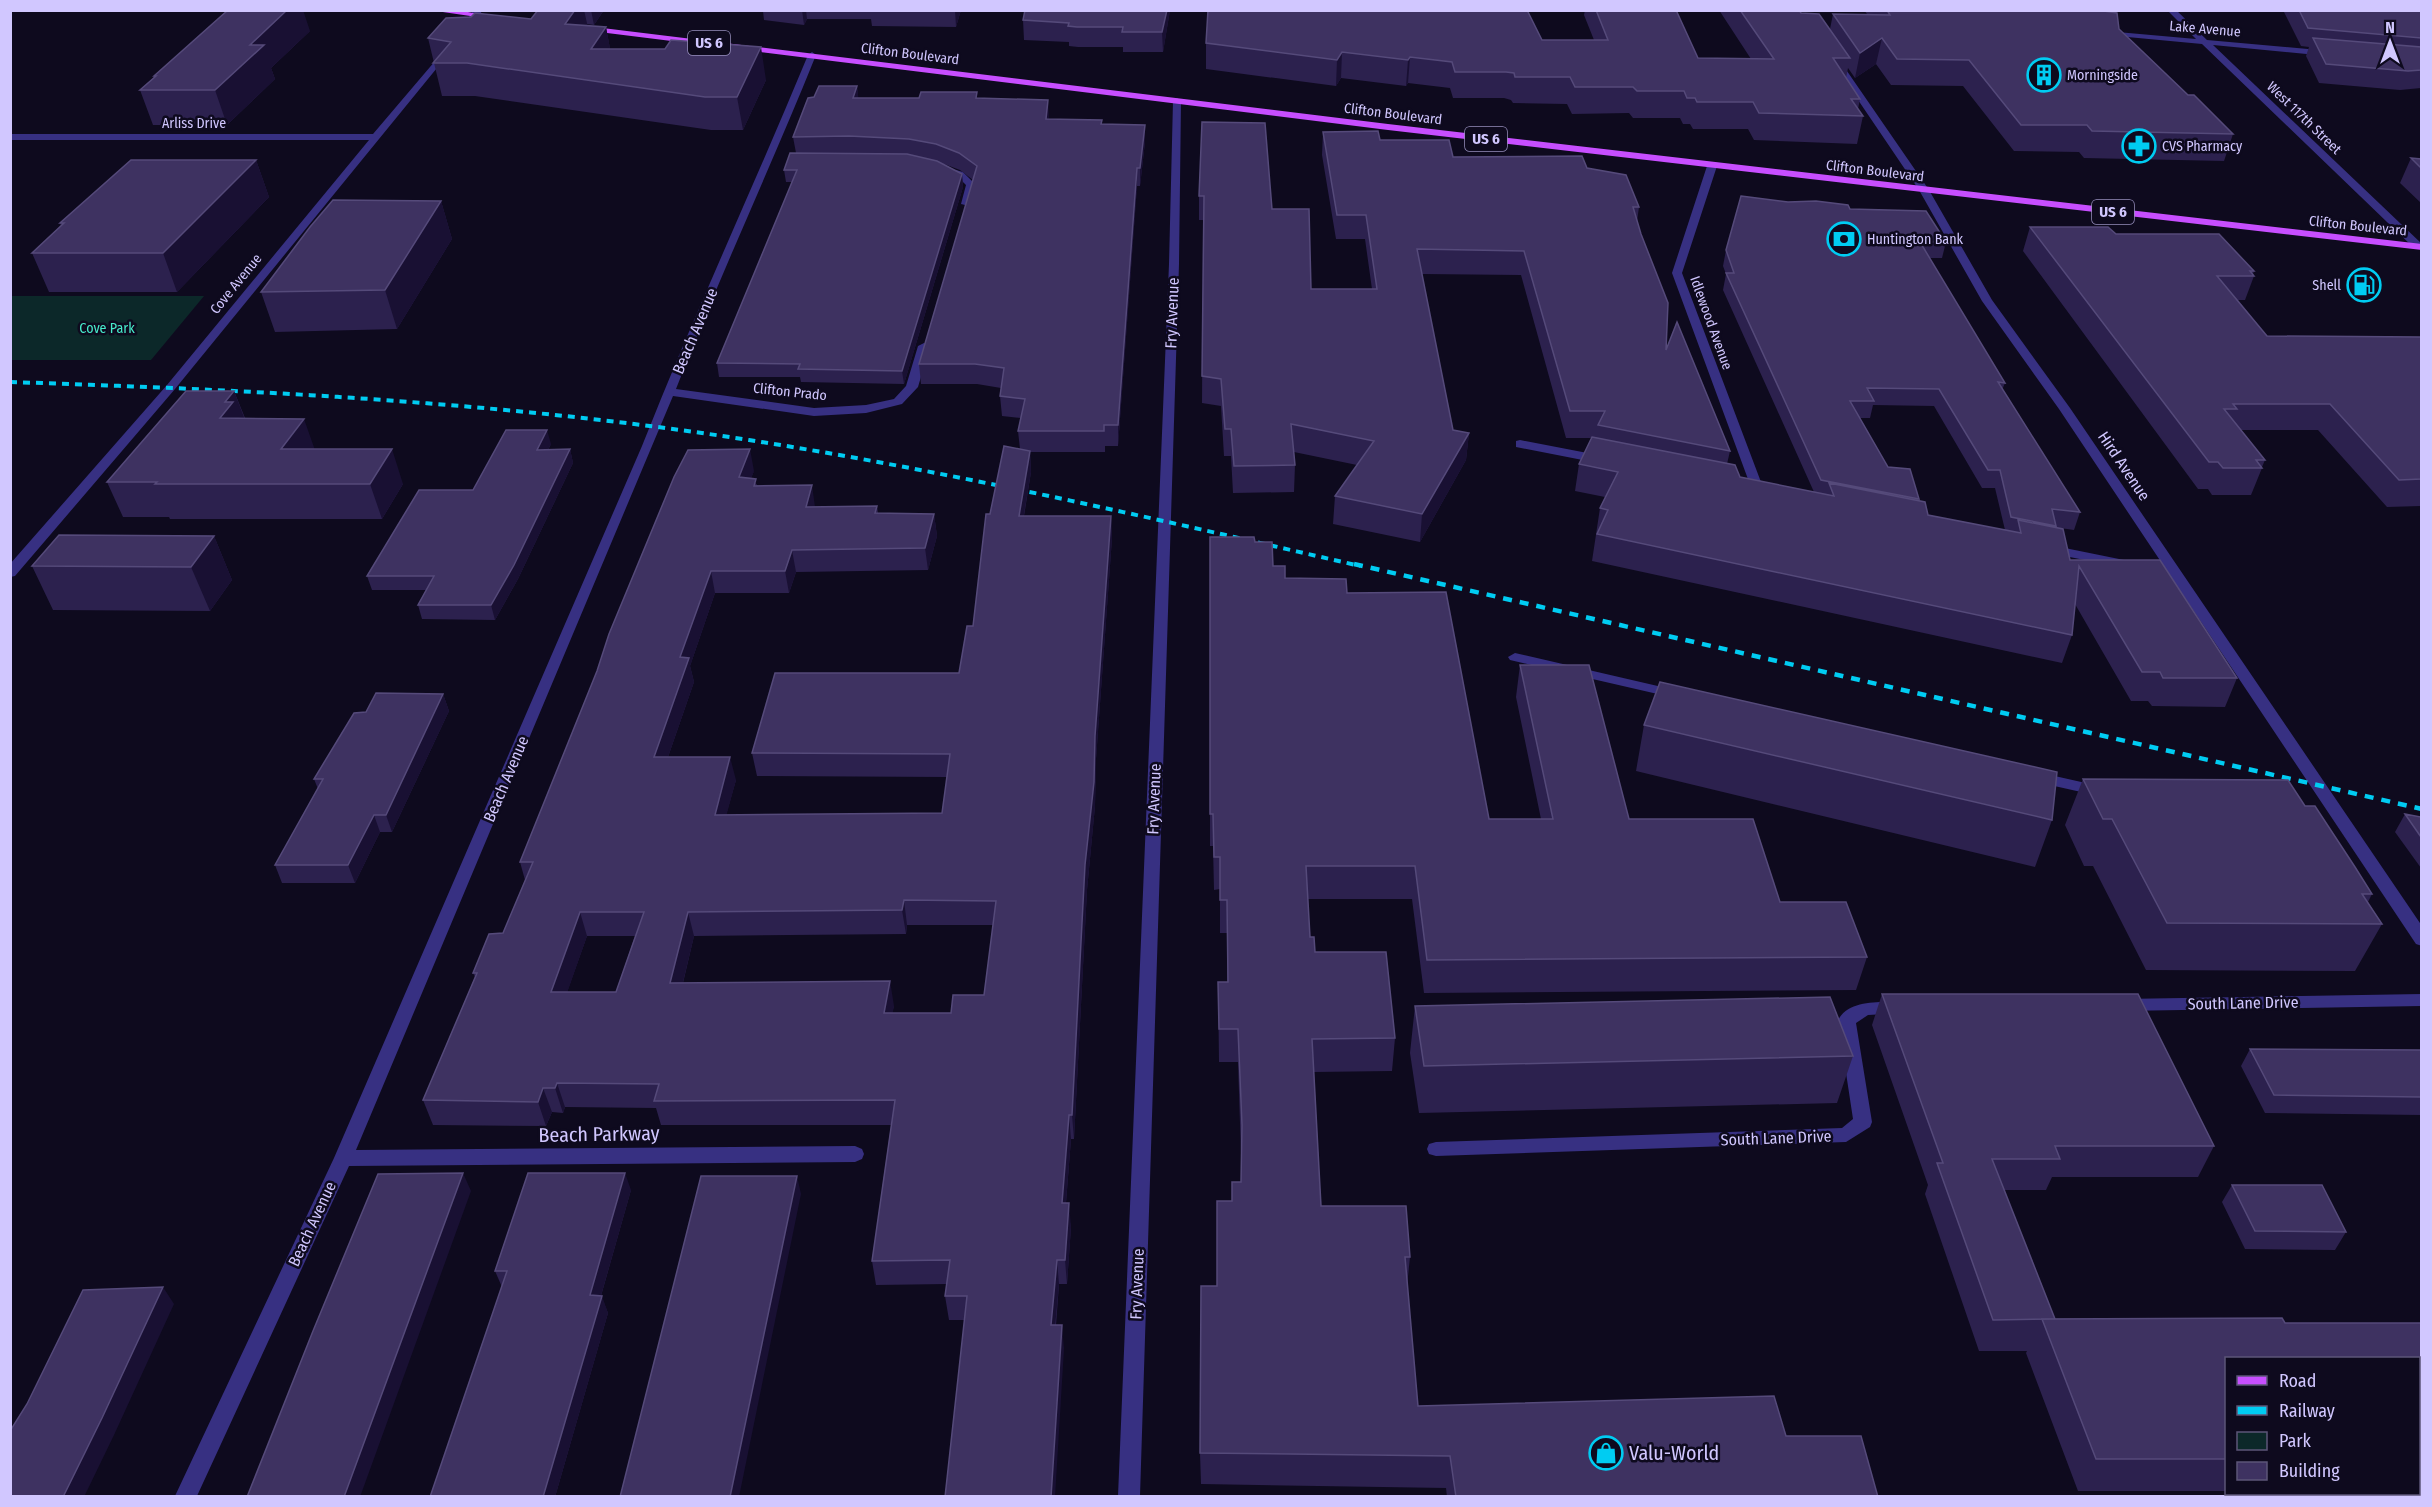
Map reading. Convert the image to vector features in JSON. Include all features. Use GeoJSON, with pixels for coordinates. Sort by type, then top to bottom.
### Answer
{"type":"FeatureCollection","features":[{"type":"Feature","properties":{"kind":"main road"},"geometry":{"type":"LineString","coordinates":[[433,10],[477,13],[497,18]]}},
{"type":"Feature","properties":{"kind":"main road","name":"Clifton Boulevard"},"geometry":{"type":"LineString","coordinates":[[574,27],[1712,166],[2420,247]]}},
{"type":"Feature","properties":{"kind":"street","name":"West 117th Street"},"geometry":{"type":"LineString","coordinates":[[2171,10],[2420,247]]}},
{"type":"Feature","properties":{"kind":"street","name":"Cove Avenue"},"geometry":{"type":"LineString","coordinates":[[10,573],[171,387],[477,13]]}},
{"type":"Feature","properties":{"kind":"street","name":"Lake Avenue"},"geometry":{"type":"LineString","coordinates":[[2092,32],[2335,54]]}},
{"type":"Feature","properties":{"kind":"street","name":"Hird Avenue"},"geometry":{"type":"LineString","coordinates":[[1831,54],[1924,190],[1987,301],[2064,408],[2421,940]]}},
{"type":"Feature","properties":{"kind":"street","name":"Beach Avenue"},"geometry":{"type":"LineString","coordinates":[[186,1497],[343,1158],[670,392],[688,343],[774,161],[812,55]]}},
{"type":"Feature","properties":{"kind":"street","name":"Fry Avenue"},"geometry":{"type":"LineString","coordinates":[[1129,1497],[1174,264],[1177,101]]}},
{"type":"Feature","properties":{"kind":"street","name":"Arliss Drive"},"geometry":{"type":"LineString","coordinates":[[10,137],[377,137]]}},
{"type":"Feature","properties":{"kind":"street"},"geometry":{"type":"LineString","coordinates":[[935,166],[960,174],[971,185],[962,219]]}},
{"type":"Feature","properties":{"kind":"street","name":"Idlewood Avenue"},"geometry":{"type":"LineString","coordinates":[[1712,166],[1677,273],[1758,490]]}},
{"type":"Feature","properties":{"kind":"street","name":"Clifton Prado"},"geometry":{"type":"LineString","coordinates":[[670,392],[814,412],[836,412],[898,402],[912,387],[929,331]]}},
{"type":"Feature","properties":{"kind":"street"},"geometry":{"type":"LineString","coordinates":[[1520,444],[1618,463]]}},
{"type":"Feature","properties":{"kind":"street"},"geometry":{"type":"LineString","coordinates":[[2039,547],[2132,566]]}},
{"type":"Feature","properties":{"kind":"street"},"geometry":{"type":"LineString","coordinates":[[2155,570],[2176,575]]}},
{"type":"Feature","properties":{"kind":"street"},"geometry":{"type":"LineString","coordinates":[[1515,657],[1688,697]]}},
{"type":"Feature","properties":{"kind":"street"},"geometry":{"type":"LineString","coordinates":[[2022,773],[2114,795]]}},
{"type":"Feature","properties":{"kind":"street"},"geometry":{"type":"LineString","coordinates":[[2320,816],[2340,818]]}},
{"type":"Feature","properties":{"kind":"street","name":"South Lane Drive"},"geometry":{"type":"LineString","coordinates":[[2101,1005],[2421,1000]]}},
{"type":"Feature","properties":{"kind":"street","name":"South Lane Drive"},"geometry":{"type":"LineString","coordinates":[[1436,1149],[1846,1135],[1863,1122],[1847,1020],[1865,1009],[1912,1008]]}},
{"type":"Feature","properties":{"kind":"street","name":"Beach Parkway"},"geometry":{"type":"LineString","coordinates":[[343,1158],[855,1154]]}},
{"type":"Feature","properties":{"kind":"green space","name":"Cove Park"},"geometry":{"type":"Polygon","coordinates":[[[11,296],[204,296],[151,360],[11,360],[11,296]]]}},
{"type":"Feature","properties":{"kind":"building"},"geometry":{"type":"Polygon","coordinates":[[[228,10],[287,10],[250,45],[264,45],[215,90],[140,90],[156,76],[154,76],[228,10]]]}},
{"type":"Feature","properties":{"kind":"building"},"geometry":{"type":"Polygon","coordinates":[[[538,10],[575,10],[565,24],[606,27],[591,49],[665,49],[671,40],[761,47],[737,97],[705,97],[467,63],[433,63],[451,42],[428,38],[446,18],[471,17],[475,13],[531,19],[538,10]]]}},
{"type":"Feature","properties":{"kind":"building"},"geometry":{"type":"Polygon","coordinates":[[[1025,10],[1167,10],[1162,32],[1122,32],[1123,27],[1077,27],[1068,26],[1069,23],[1023,20],[1025,10]]]}},
{"type":"Feature","properties":{"kind":"building"},"geometry":{"type":"Polygon","coordinates":[[[1208,10],[1527,10],[1542,40],[1608,40],[1596,10],[1676,10],[1698,58],[1774,59],[1740,10],[1799,10],[1801,13],[1819,14],[1850,58],[1833,58],[1860,99],[1851,99],[1863,116],[1759,113],[1753,102],[1697,102],[1695,98],[1687,98],[1684,91],[1637,91],[1633,87],[1575,87],[1570,77],[1515,77],[1514,73],[1506,72],[1455,72],[1452,62],[1410,57],[1408,60],[1342,52],[1337,60],[1206,43],[1208,10]]]}},
{"type":"Feature","properties":{"kind":"building"},"geometry":{"type":"Polygon","coordinates":[[[1887,10],[2097,10],[2117,13],[2119,29],[2188,95],[2194,95],[2233,134],[2092,131],[2087,125],[2021,125],[1969,60],[1897,59],[1882,38],[1860,53],[1833,14],[1890,15],[1887,10]]]}},
{"type":"Feature","properties":{"kind":"building"},"geometry":{"type":"Polygon","coordinates":[[[2299,10],[2421,10],[2421,38],[2308,28],[2299,10]]]}},
{"type":"Feature","properties":{"kind":"building"},"geometry":{"type":"Polygon","coordinates":[[[2313,38],[2421,47],[2421,70],[2408,71],[2326,64],[2313,38]]]}},
{"type":"Feature","properties":{"kind":"building"},"geometry":{"type":"Polygon","coordinates":[[[819,86],[857,86],[853,98],[919,98],[921,92],[977,92],[976,98],[1048,100],[1046,119],[1102,120],[1101,124],[1145,125],[1140,168],[1137,168],[1118,425],[1104,425],[1104,431],[1018,431],[1025,399],[1000,396],[1004,368],[975,364],[919,364],[977,166],[959,153],[936,144],[909,139],[849,136],[793,137],[808,98],[814,97],[819,86]]]}},
{"type":"Feature","properties":{"kind":"building"},"geometry":{"type":"Polygon","coordinates":[[[1202,122],[1265,123],[1272,209],[1309,209],[1311,289],[1377,289],[1366,215],[1337,215],[1323,132],[1378,131],[1380,140],[1449,140],[1453,157],[1582,156],[1587,168],[1626,175],[1639,207],[1633,207],[1641,234],[1668,303],[1666,350],[1677,322],[1730,451],[1598,425],[1605,411],[1570,411],[1524,251],[1417,249],[1453,430],[1469,433],[1422,514],[1335,496],[1374,441],[1291,424],[1295,465],[1234,466],[1231,429],[1225,429],[1221,379],[1202,376],[1204,196],[1199,196],[1202,122]]]}},
{"type":"Feature","properties":{"kind":"building"},"geometry":{"type":"Polygon","coordinates":[[[790,153],[907,154],[937,161],[962,174],[902,371],[798,369],[800,364],[717,363],[797,170],[784,170],[790,153]]]}},
{"type":"Feature","properties":{"kind":"building"},"geometry":{"type":"Polygon","coordinates":[[[2411,158],[2421,159],[2421,168],[2411,158]]]}},
{"type":"Feature","properties":{"kind":"building"},"geometry":{"type":"Polygon","coordinates":[[[131,160],[256,160],[163,253],[32,253],[64,223],[60,223],[131,160]]]}},
{"type":"Feature","properties":{"kind":"building"},"geometry":{"type":"Polygon","coordinates":[[[1741,196],[1788,202],[1816,201],[1848,205],[1850,209],[1926,211],[1946,242],[1920,242],[2005,383],[1998,382],[2080,512],[2052,509],[2056,526],[2011,517],[2000,470],[1988,470],[1939,389],[1867,388],[1874,401],[1850,401],[1888,467],[1910,469],[1919,499],[1821,480],[1726,273],[1734,273],[1726,250],[1741,196]]]}},
{"type":"Feature","properties":{"kind":"building"},"geometry":{"type":"Polygon","coordinates":[[[333,200],[441,201],[385,290],[261,292],[310,227],[333,200]]]}},
{"type":"Feature","properties":{"kind":"building"},"geometry":{"type":"Polygon","coordinates":[[[2030,227],[2108,227],[2116,234],[2219,234],[2254,271],[2250,271],[2254,276],[2217,276],[2267,336],[2421,337],[2421,479],[2399,480],[2330,404],[2233,404],[2237,409],[2224,409],[2265,460],[2256,460],[2262,468],[2223,468],[2218,462],[2209,462],[2030,227]]]}},
{"type":"Feature","properties":{"kind":"building"},"geometry":{"type":"Polygon","coordinates":[[[186,391],[234,391],[225,402],[233,402],[220,418],[304,419],[281,449],[392,449],[370,484],[107,482],[186,391]]]}},
{"type":"Feature","properties":{"kind":"building"},"geometry":{"type":"Polygon","coordinates":[[[506,430],[547,430],[537,450],[570,449],[514,565],[491,605],[418,605],[434,576],[367,576],[419,490],[473,490],[506,430]]]}},
{"type":"Feature","properties":{"kind":"building"},"geometry":{"type":"Polygon","coordinates":[[[1592,437],[1735,465],[1740,477],[1834,496],[1829,483],[1925,502],[1928,515],[2021,533],[2018,520],[2063,529],[2070,560],[2160,560],[2237,678],[2163,678],[2160,672],[2142,672],[2079,566],[2072,635],[1597,534],[1608,510],[1600,508],[1618,472],[1579,464],[1592,437]]]}},
{"type":"Feature","properties":{"kind":"building"},"geometry":{"type":"Polygon","coordinates":[[[1004,446],[1030,451],[1019,516],[1111,516],[1095,736],[1094,782],[1085,865],[1072,1115],[1069,1115],[1062,1203],[1069,1203],[1065,1260],[1057,1260],[1051,1325],[1062,1325],[1051,1497],[945,1497],[967,1296],[945,1296],[950,1260],[872,1261],[895,1100],[654,1101],[659,1084],[557,1083],[555,1088],[543,1088],[538,1102],[423,1100],[477,973],[473,973],[489,934],[503,933],[533,862],[520,862],[597,671],[609,634],[674,477],[688,450],[750,449],[739,477],[756,479],[754,486],[812,485],[806,507],[877,506],[875,513],[934,514],[925,548],[792,550],[785,571],[711,571],[680,657],[689,658],[654,757],[730,757],[715,815],[942,813],[950,754],[752,753],[775,673],[959,673],[967,626],[973,626],[986,514],[990,514],[1004,446]],[[904,900],[902,910],[688,912],[670,983],[890,981],[884,1013],[951,1013],[953,995],[984,995],[996,901],[904,900]],[[580,912],[551,992],[616,992],[644,912],[580,912]]]}},
{"type":"Feature","properties":{"kind":"building"},"geometry":{"type":"Polygon","coordinates":[[[59,535],[214,536],[191,567],[32,566],[59,535]]]}},
{"type":"Feature","properties":{"kind":"building"},"geometry":{"type":"Polygon","coordinates":[[[1210,537],[1254,537],[1255,542],[1272,542],[1273,566],[1285,566],[1285,578],[1346,579],[1347,593],[1446,592],[1489,819],[1553,819],[1520,665],[1589,665],[1629,819],[1753,819],[1780,902],[1846,902],[1867,957],[1427,960],[1415,866],[1306,866],[1310,937],[1314,937],[1315,952],[1386,952],[1395,1038],[1312,1039],[1321,1206],[1406,1206],[1410,1257],[1405,1257],[1418,1406],[1774,1396],[1786,1436],[1861,1436],[1878,1497],[1456,1497],[1450,1456],[1200,1453],[1201,1286],[1217,1286],[1217,1201],[1232,1201],[1232,1182],[1241,1182],[1242,1125],[1238,1029],[1219,1029],[1218,982],[1228,982],[1227,900],[1220,900],[1220,857],[1214,857],[1213,814],[1210,814],[1210,537]]]}},
{"type":"Feature","properties":{"kind":"building"},"geometry":{"type":"Polygon","coordinates":[[[1660,682],[2057,772],[2052,820],[1644,725],[1660,682]]]}},
{"type":"Feature","properties":{"kind":"building"},"geometry":{"type":"Polygon","coordinates":[[[376,693],[443,694],[386,815],[374,815],[348,865],[275,865],[323,779],[314,779],[354,713],[366,712],[376,693]]]}},
{"type":"Feature","properties":{"kind":"building"},"geometry":{"type":"Polygon","coordinates":[[[2083,779],[2288,780],[2305,806],[2315,806],[2355,867],[2372,894],[2362,894],[2382,924],[2167,923],[2112,819],[2103,819],[2083,779]]]}},
{"type":"Feature","properties":{"kind":"building"},"geometry":{"type":"Polygon","coordinates":[[[2405,814],[2421,817],[2421,837],[2405,814]]]}},
{"type":"Feature","properties":{"kind":"building"},"geometry":{"type":"Polygon","coordinates":[[[1882,994],[2138,994],[2214,1146],[2055,1146],[2060,1159],[1992,1159],[2055,1319],[1993,1320],[1937,1163],[1943,1163],[1882,994]]]}},
{"type":"Feature","properties":{"kind":"building"},"geometry":{"type":"Polygon","coordinates":[[[1830,997],[1853,1056],[1424,1066],[1415,1006],[1830,997]]]}},
{"type":"Feature","properties":{"kind":"building"},"geometry":{"type":"Polygon","coordinates":[[[2250,1049],[2421,1050],[2421,1097],[2274,1095],[2250,1049]]]}},
{"type":"Feature","properties":{"kind":"building"},"geometry":{"type":"Polygon","coordinates":[[[463,1173],[344,1497],[247,1497],[378,1174],[463,1173]]]}},
{"type":"Feature","properties":{"kind":"building"},"geometry":{"type":"Polygon","coordinates":[[[528,1173],[625,1173],[590,1295],[602,1296],[543,1497],[430,1497],[507,1271],[495,1271],[528,1173]]]}},
{"type":"Feature","properties":{"kind":"building"},"geometry":{"type":"Polygon","coordinates":[[[701,1176],[797,1176],[730,1497],[620,1497],[701,1176]]]}},
{"type":"Feature","properties":{"kind":"building"},"geometry":{"type":"Polygon","coordinates":[[[2232,1185],[2322,1185],[2346,1232],[2255,1231],[2232,1185]]]}},
{"type":"Feature","properties":{"kind":"building"},"geometry":{"type":"Polygon","coordinates":[[[163,1287],[63,1497],[10,1497],[10,1431],[27,1404],[83,1290],[163,1287]]]}},
{"type":"Feature","properties":{"kind":"building"},"geometry":{"type":"Polygon","coordinates":[[[2282,1318],[2285,1323],[2421,1323],[2421,1497],[2375,1497],[2374,1495],[2420,1495],[2420,1357],[2225,1357],[2225,1459],[2096,1459],[2042,1319],[2282,1318]]]}},
{"type":"Feature","properties":{"kind":"railway"},"geometry":{"type":"LineString","coordinates":[[10,382],[195,389],[380,400],[473,407],[657,427],[826,453],[979,482],[1360,566]]}},
{"type":"Feature","properties":{"kind":"railway"},"geometry":{"type":"LineString","coordinates":[[1354,564],[2422,809]]}},
{"type":"Feature","properties":{"kind":"place","name":"Morningside"},"geometry":{"type":"Point","coordinates":[2044,75]}},
{"type":"Feature","properties":{"kind":"place","name":"CVS Pharmacy"},"geometry":{"type":"Point","coordinates":[2139,146]}},
{"type":"Feature","properties":{"kind":"place","name":"Huntington Bank"},"geometry":{"type":"Point","coordinates":[1844,239]}},
{"type":"Feature","properties":{"kind":"place","name":"Shell"},"geometry":{"type":"Point","coordinates":[2364,285]}},
{"type":"Feature","properties":{"kind":"place","name":"Valu-World"},"geometry":{"type":"Point","coordinates":[1606,1453]}}]}
